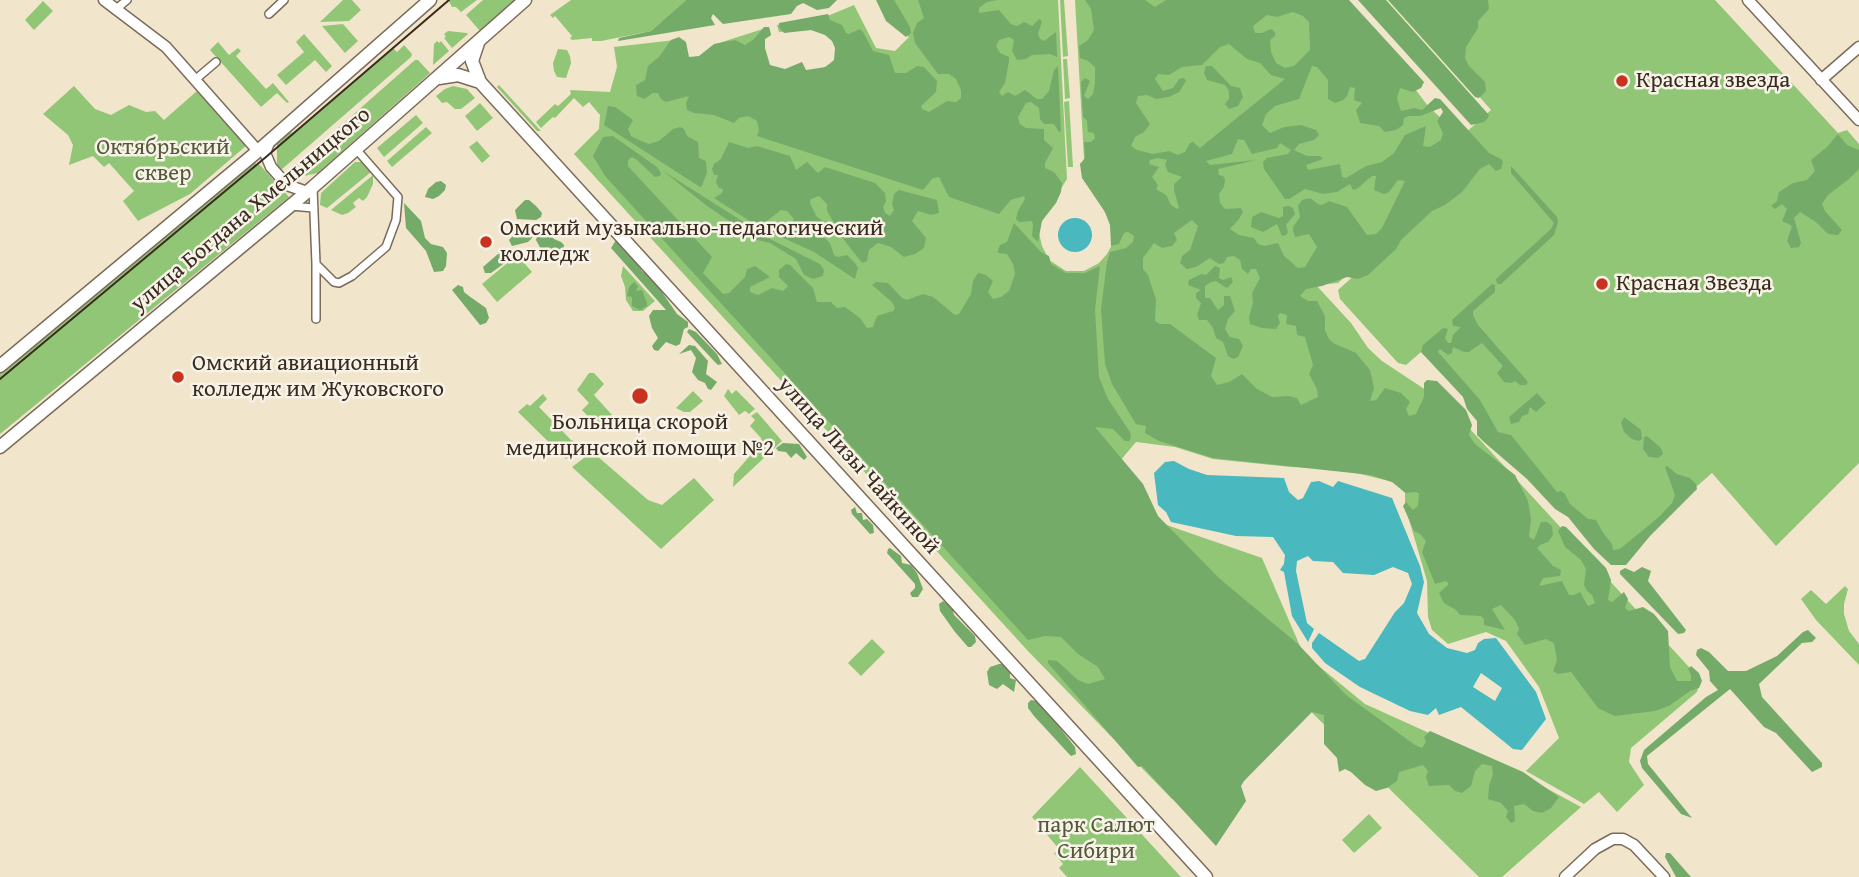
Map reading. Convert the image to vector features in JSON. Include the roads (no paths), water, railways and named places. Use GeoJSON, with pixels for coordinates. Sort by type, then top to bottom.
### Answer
{"type":"FeatureCollection","features":[{"type":"Feature","properties":{"kind":"main road"},"geometry":{"type":"LineString","coordinates":[[104,0],[166,47],[257,151]]}},
{"type":"Feature","properties":{"kind":"main road","name":"улица Богдана Хмельницкого"},"geometry":{"type":"LineString","coordinates":[[0,366],[270,140],[430,0]]}},
{"type":"Feature","properties":{"kind":"main road","name":"улица Богдана Хмельницкого"},"geometry":{"type":"LineString","coordinates":[[0,447],[310,189],[525,0]]}},
{"type":"Feature","properties":{"kind":"main road"},"geometry":{"type":"LineString","coordinates":[[1748,0],[1859,120]]}},
{"type":"Feature","properties":{"kind":"main road"},"geometry":{"type":"LineString","coordinates":[[478,43],[472,61],[480,82]]}},
{"type":"Feature","properties":{"kind":"main road"},"geometry":{"type":"LineString","coordinates":[[1821,79],[1859,47]]}},
{"type":"Feature","properties":{"kind":"main road"},"geometry":{"type":"LineString","coordinates":[[436,79],[458,75],[480,82]]}},
{"type":"Feature","properties":{"kind":"main road","name":"улица Лизы Чайкиной"},"geometry":{"type":"LineString","coordinates":[[480,82],[1206,877]]}},
{"type":"Feature","properties":{"kind":"main road"},"geometry":{"type":"LineString","coordinates":[[270,140],[265,153],[271,167],[287,185],[310,189]]}},
{"type":"Feature","properties":{"kind":"main road"},"geometry":{"type":"LineString","coordinates":[[1565,877],[1595,849],[1613,839],[1623,839],[1634,845],[1664,877]]}},
{"type":"Feature","properties":{"kind":"street"},"geometry":{"type":"LineString","coordinates":[[115,10],[127,0]]}},
{"type":"Feature","properties":{"kind":"street"},"geometry":{"type":"LineString","coordinates":[[269,14],[284,0]]}},
{"type":"Feature","properties":{"kind":"street"},"geometry":{"type":"LineString","coordinates":[[196,79],[216,62]]}},
{"type":"Feature","properties":{"kind":"street"},"geometry":{"type":"LineString","coordinates":[[316,264],[334,282],[345,280],[386,247],[392,233],[398,197],[356,149]]}},
{"type":"Feature","properties":{"kind":"street"},"geometry":{"type":"LineString","coordinates":[[310,189],[314,208],[316,319]]}},
{"type":"Feature","properties":{"kind":"street"},"geometry":{"type":"LineString","coordinates":[[290,206],[314,208]]}},
{"type":"Feature","properties":{"kind":"water"},"geometry":{"type":"Polygon","coordinates":[[[1075,218],[1087,223],[1092,235],[1087,247],[1075,252],[1063,247],[1058,235],[1063,223],[1075,218]]]}},
{"type":"Feature","properties":{"kind":"water"},"geometry":{"type":"Polygon","coordinates":[[[1174,461],[1207,475],[1284,478],[1289,492],[1298,500],[1303,498],[1311,482],[1319,481],[1333,487],[1338,481],[1392,498],[1420,566],[1424,582],[1417,613],[1429,634],[1447,648],[1467,653],[1475,650],[1478,643],[1484,639],[1496,638],[1536,692],[1546,719],[1522,750],[1513,749],[1461,707],[1439,715],[1436,708],[1428,715],[1410,711],[1360,687],[1325,663],[1312,648],[1312,643],[1319,633],[1359,661],[1365,659],[1395,612],[1404,603],[1412,584],[1408,573],[1393,567],[1374,575],[1343,573],[1333,562],[1313,561],[1308,556],[1297,561],[1296,571],[1307,623],[1314,629],[1308,642],[1292,616],[1284,572],[1280,570],[1285,555],[1273,537],[1236,536],[1171,522],[1166,512],[1158,505],[1154,473],[1165,462],[1174,461]],[[1481,673],[1473,687],[1495,701],[1502,688],[1481,673]]]}},
{"type":"Feature","properties":{"kind":"tram line"},"geometry":{"type":"LineString","coordinates":[[0,379],[449,0]]}},
{"type":"Feature","properties":{"kind":"place","name":"Красная звезда"},"geometry":{"type":"Point","coordinates":[1622,81]}},
{"type":"Feature","properties":{"kind":"place","name":"Омский музыкально-педагогический колледж"},"geometry":{"type":"Point","coordinates":[486,242]}},
{"type":"Feature","properties":{"kind":"place","name":"Красная Звезда"},"geometry":{"type":"Point","coordinates":[1602,284]}},
{"type":"Feature","properties":{"kind":"place","name":"Омский авиационный колледж им Жуковского"},"geometry":{"type":"Point","coordinates":[178,377]}},
{"type":"Feature","properties":{"kind":"place","name":"Больница скорой медицинской помощи №2"},"geometry":{"type":"Point","coordinates":[640,396]}},
{"type":"Feature","properties":{"kind":"park label","name":"Октябрьский сквер"},"geometry":{"type":"Point","coordinates":[163,161]}},
{"type":"Feature","properties":{"kind":"park label","name":"парк Салют Сибири"},"geometry":{"type":"Point","coordinates":[1096,839]}}]}
